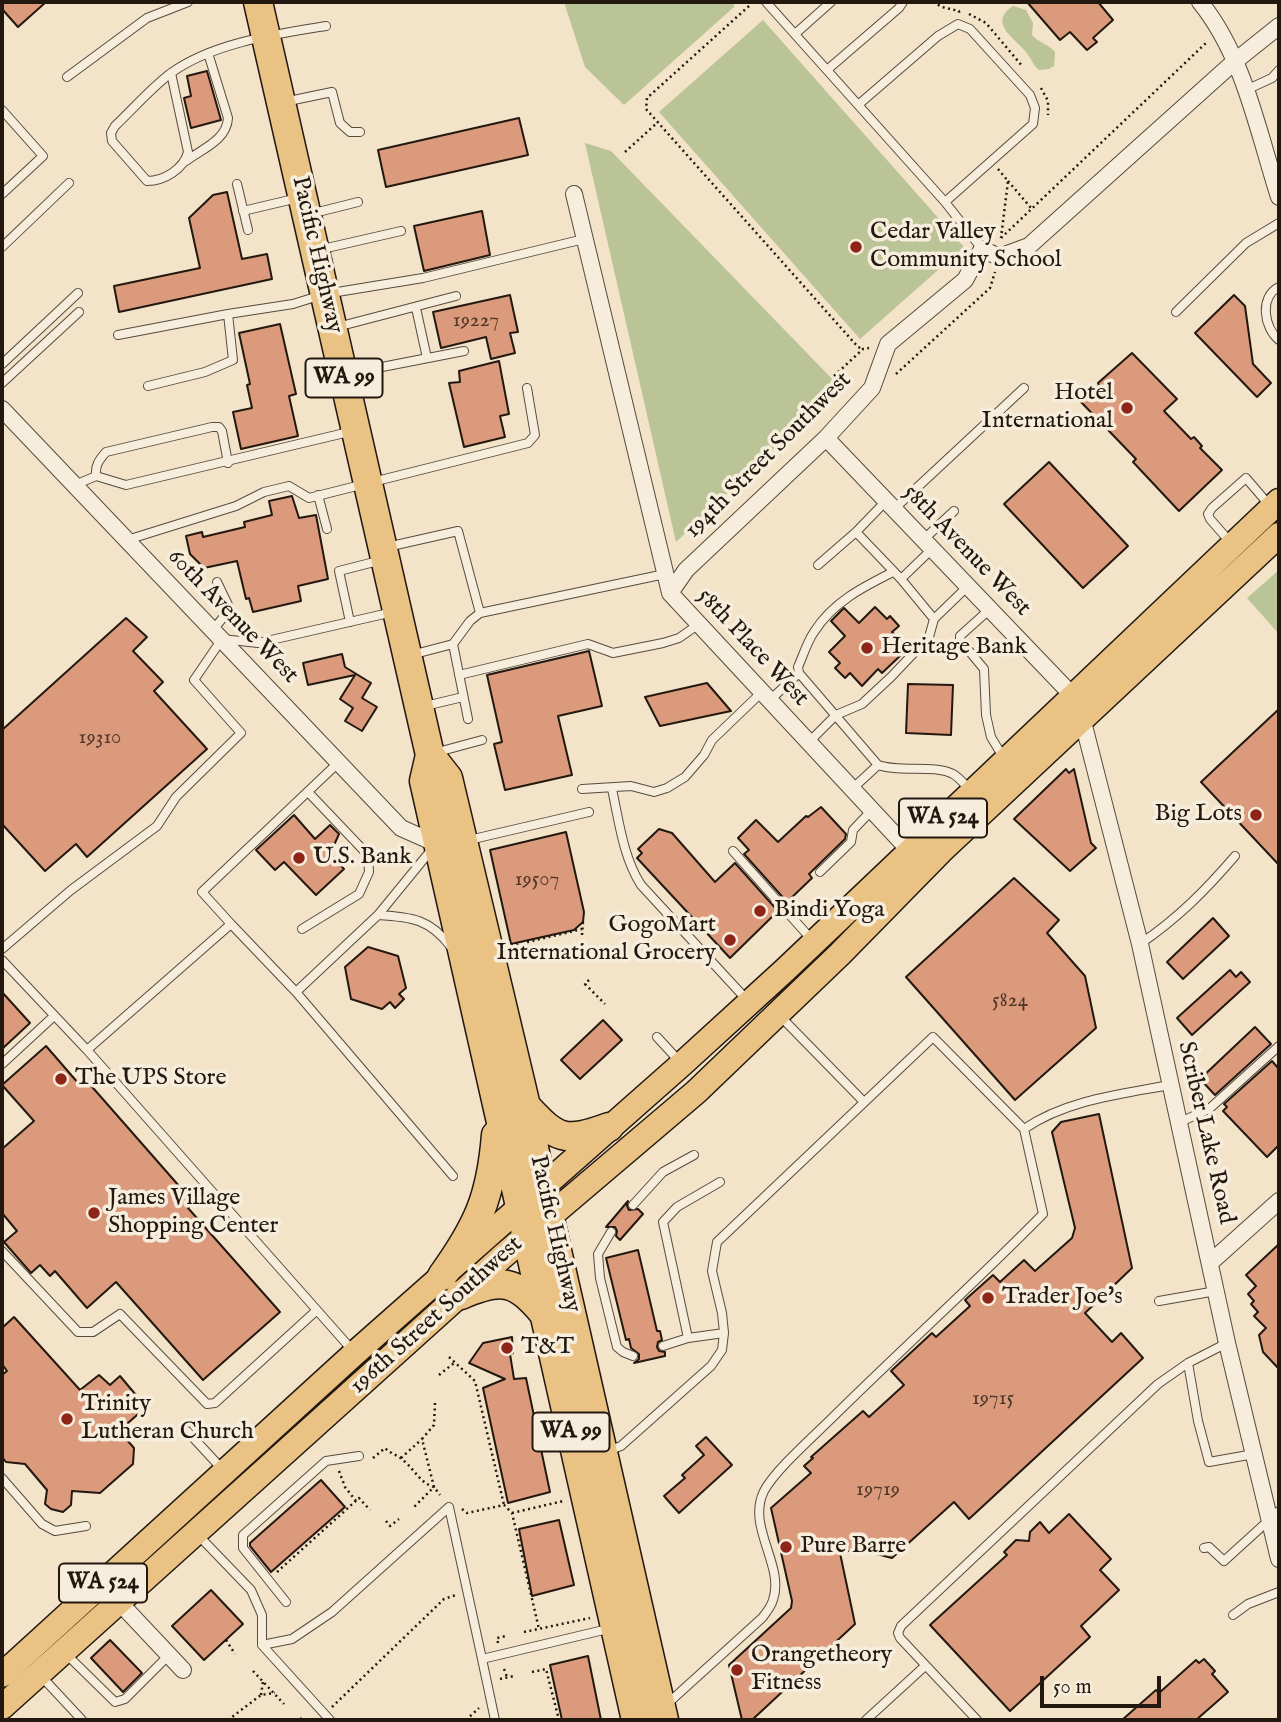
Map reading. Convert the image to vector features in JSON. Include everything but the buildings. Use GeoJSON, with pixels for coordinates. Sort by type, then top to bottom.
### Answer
{"type":"FeatureCollection","features":[{"type":"Feature","properties":{"kind":"highway","name":"Pacific Highway"},"geometry":{"type":"LineString","coordinates":[[258,2],[430,755],[424,781],[450,843],[526,1105],[603,1452],[654,1717]]}},
{"type":"Feature","properties":{"kind":"highway","name":"Pacific Highway"},"geometry":{"type":"LineString","coordinates":[[450,843],[466,966],[544,1314],[603,1622],[654,1717]]}},
{"type":"Feature","properties":{"kind":"highway"},"geometry":{"type":"LineString","coordinates":[[498,1104],[494,1161],[487,1195],[451,1285],[505,1283],[522,1290],[544,1314]]}},
{"type":"Feature","properties":{"kind":"highway"},"geometry":{"type":"LineString","coordinates":[[526,1105],[548,1129],[562,1137],[587,1135],[608,1128]]}},
{"type":"Feature","properties":{"kind":"main road","name":"196th Street Southwest"},"geometry":{"type":"LineString","coordinates":[[2,1675],[355,1353],[451,1285],[527,1236],[696,1092],[841,954],[1233,545],[1275,505]]}},
{"type":"Feature","properties":{"kind":"main road","name":"196th Street Southwest"},"geometry":{"type":"LineString","coordinates":[[4,1712],[64,1651],[333,1410],[451,1285],[520,1206],[785,970],[1005,760],[1077,707],[1279,535]]}},
{"type":"Feature","properties":{"kind":"main road"},"geometry":{"type":"LineString","coordinates":[[903,890],[899,883],[913,857],[909,850]]}},
{"type":"Feature","properties":{"kind":"main road"},"geometry":{"type":"LineString","coordinates":[[778,1014],[774,1000],[785,970]]}},
{"type":"Feature","properties":{"kind":"main road"},"geometry":{"type":"LineString","coordinates":[[333,1410],[336,1388],[357,1362],[355,1353]]}},
{"type":"Feature","properties":{"kind":"main road"},"geometry":{"type":"LineString","coordinates":[[192,1502],[193,1526],[196,1532]]}},
{"type":"Feature","properties":{"kind":"main road"},"geometry":{"type":"LineString","coordinates":[[119,1602],[125,1575],[122,1566]]}},
{"type":"Feature","properties":{"kind":"street"},"geometry":{"type":"LineString","coordinates":[[1200,2],[1219,31],[1234,62],[1273,160],[1279,197]]}},
{"type":"Feature","properties":{"kind":"street"},"geometry":{"type":"LineString","coordinates":[[982,248],[999,257],[1029,246],[1234,62],[1279,26]]}},
{"type":"Feature","properties":{"kind":"street","name":"58th Place West"},"geometry":{"type":"LineString","coordinates":[[574,194],[670,593],[909,850]]}},
{"type":"Feature","properties":{"kind":"street","name":"194th Street Southwest"},"geometry":{"type":"LineString","coordinates":[[670,593],[686,570],[826,438],[872,388],[888,344],[965,280],[982,248]]}},
{"type":"Feature","properties":{"kind":"street","name":"60th Avenue West"},"geometry":{"type":"LineString","coordinates":[[2,409],[401,828],[450,843]]}},
{"type":"Feature","properties":{"kind":"street","name":"58th Avenue West"},"geometry":{"type":"LineString","coordinates":[[826,438],[990,609],[1077,707]]}},
{"type":"Feature","properties":{"kind":"street","name":"Scriber Lake Road"},"geometry":{"type":"LineString","coordinates":[[1077,707],[1140,944],[1227,1343],[1255,1454],[1274,1515],[1279,1559]]}},
{"type":"Feature","properties":{"kind":"street"},"geometry":{"type":"LineString","coordinates":[[1211,1262],[1279,1201]]}},
{"type":"Feature","properties":{"kind":"street"},"geometry":{"type":"LineString","coordinates":[[119,1602],[183,1670]]}},
{"type":"Feature","properties":{"kind":"lane"},"geometry":{"type":"LineString","coordinates":[[67,77],[147,18],[188,2]]}},
{"type":"Feature","properties":{"kind":"lane"},"geometry":{"type":"LineString","coordinates":[[766,2],[945,202],[982,248]]}},
{"type":"Feature","properties":{"kind":"lane"},"geometry":{"type":"LineString","coordinates":[[795,34],[831,2]]}},
{"type":"Feature","properties":{"kind":"lane"},"geometry":{"type":"LineString","coordinates":[[827,70],[900,8],[903,2]]}},
{"type":"Feature","properties":{"kind":"lane"},"geometry":{"type":"LineString","coordinates":[[858,105],[938,36],[958,24],[970,29],[1030,95],[1035,108],[1033,124],[945,202]]}},
{"type":"Feature","properties":{"kind":"lane"},"geometry":{"type":"LineString","coordinates":[[208,53],[228,118],[227,127],[221,137],[166,178],[147,181],[112,141],[111,133],[171,73],[208,53],[266,36],[326,26]]}},
{"type":"Feature","properties":{"kind":"lane"},"geometry":{"type":"LineString","coordinates":[[171,73],[186,138],[186,161]]}},
{"type":"Feature","properties":{"kind":"lane"},"geometry":{"type":"LineString","coordinates":[[1245,90],[1279,73]]}},
{"type":"Feature","properties":{"kind":"lane"},"geometry":{"type":"LineString","coordinates":[[281,103],[332,92],[340,124],[350,132],[360,132]]}},
{"type":"Feature","properties":{"kind":"lane"},"geometry":{"type":"LineString","coordinates":[[2,110],[43,156],[2,194]]}},
{"type":"Feature","properties":{"kind":"lane"},"geometry":{"type":"LineString","coordinates":[[2,247],[69,183]]}},
{"type":"Feature","properties":{"kind":"lane"},"geometry":{"type":"LineString","coordinates":[[237,184],[248,230]]}},
{"type":"Feature","properties":{"kind":"lane"},"geometry":{"type":"LineString","coordinates":[[243,211],[358,202]]}},
{"type":"Feature","properties":{"kind":"lane"},"geometry":{"type":"LineString","coordinates":[[1176,312],[1246,243],[1279,223]]}},
{"type":"Feature","properties":{"kind":"lane"},"geometry":{"type":"LineString","coordinates":[[315,250],[401,231]]}},
{"type":"Feature","properties":{"kind":"lane"},"geometry":{"type":"LineString","coordinates":[[118,335],[293,303],[325,294],[423,278],[584,239]]}},
{"type":"Feature","properties":{"kind":"lane"},"geometry":{"type":"LineString","coordinates":[[1279,287],[1267,298],[1266,308],[1271,333],[1279,340]]}},
{"type":"Feature","properties":{"kind":"lane"},"geometry":{"type":"LineString","coordinates":[[2,364],[78,293]]}},
{"type":"Feature","properties":{"kind":"lane"},"geometry":{"type":"LineString","coordinates":[[332,328],[456,296]]}},
{"type":"Feature","properties":{"kind":"lane"},"geometry":{"type":"LineString","coordinates":[[416,308],[427,358]]}},
{"type":"Feature","properties":{"kind":"lane"},"geometry":{"type":"LineString","coordinates":[[2,383],[79,312]]}},
{"type":"Feature","properties":{"kind":"lane"},"geometry":{"type":"LineString","coordinates":[[148,386],[205,372],[233,360],[228,314]]}},
{"type":"Feature","properties":{"kind":"lane"},"geometry":{"type":"LineString","coordinates":[[343,375],[464,351]]}},
{"type":"Feature","properties":{"kind":"lane"},"geometry":{"type":"LineString","coordinates":[[127,540],[236,506],[264,492],[289,486],[309,498],[527,443],[536,435],[527,388]]}},
{"type":"Feature","properties":{"kind":"lane"},"geometry":{"type":"LineString","coordinates":[[817,565],[1024,388]]}},
{"type":"Feature","properties":{"kind":"lane"},"geometry":{"type":"LineString","coordinates":[[96,476],[96,467],[106,452],[212,427],[219,427],[222,431],[228,463]]}},
{"type":"Feature","properties":{"kind":"lane"},"geometry":{"type":"LineString","coordinates":[[75,485],[96,476],[126,485],[228,463],[356,430]]}},
{"type":"Feature","properties":{"kind":"lane"},"geometry":{"type":"LineString","coordinates":[[1233,545],[1210,519],[1208,514],[1212,508],[1246,478],[1275,505]]}},
{"type":"Feature","properties":{"kind":"lane"},"geometry":{"type":"LineString","coordinates":[[318,495],[327,529]]}},
{"type":"Feature","properties":{"kind":"lane"},"geometry":{"type":"LineString","coordinates":[[901,579],[954,511]]}},
{"type":"Feature","properties":{"kind":"lane"},"geometry":{"type":"LineString","coordinates":[[350,622],[339,571],[458,531],[480,613]]}},
{"type":"Feature","properties":{"kind":"lane"},"geometry":{"type":"LineString","coordinates":[[856,533],[901,579],[934,620]]}},
{"type":"Feature","properties":{"kind":"lane"},"geometry":{"type":"LineString","coordinates":[[893,572],[842,600],[826,617],[813,632],[798,667],[799,673],[878,765],[943,771],[955,775],[971,791]]}},
{"type":"Feature","properties":{"kind":"lane"},"geometry":{"type":"LineString","coordinates":[[407,656],[453,644],[470,621],[480,613],[666,574]]}},
{"type":"Feature","properties":{"kind":"lane"},"geometry":{"type":"LineString","coordinates":[[2,949],[74,888],[157,826],[176,797],[240,733],[194,680],[230,609],[217,582]]}},
{"type":"Feature","properties":{"kind":"lane"},"geometry":{"type":"LineString","coordinates":[[809,742],[836,715],[862,704],[891,677],[929,637],[934,620],[968,586]]}},
{"type":"Feature","properties":{"kind":"lane"},"geometry":{"type":"LineString","coordinates":[[990,609],[960,636],[960,640],[984,669],[986,715],[991,737],[1005,760]]}},
{"type":"Feature","properties":{"kind":"lane"},"geometry":{"type":"LineString","coordinates":[[217,634],[258,643],[397,611]]}},
{"type":"Feature","properties":{"kind":"lane"},"geometry":{"type":"LineString","coordinates":[[458,675],[588,644],[613,653],[663,643],[679,638],[699,624]]}},
{"type":"Feature","properties":{"kind":"lane"},"geometry":{"type":"LineString","coordinates":[[453,644],[468,719]]}},
{"type":"Feature","properties":{"kind":"lane"},"geometry":{"type":"LineString","coordinates":[[582,789],[631,786],[654,792],[685,777],[704,755],[712,740],[799,673]]}},
{"type":"Feature","properties":{"kind":"lane"},"geometry":{"type":"LineString","coordinates":[[419,707],[463,697]]}},
{"type":"Feature","properties":{"kind":"lane"},"geometry":{"type":"LineString","coordinates":[[430,755],[482,740]]}},
{"type":"Feature","properties":{"kind":"lane"},"geometry":{"type":"LineString","coordinates":[[339,762],[202,892],[296,992],[453,1176]]}},
{"type":"Feature","properties":{"kind":"lane"},"geometry":{"type":"LineString","coordinates":[[852,789],[878,765]]}},
{"type":"Feature","properties":{"kind":"lane"},"geometry":{"type":"LineString","coordinates":[[612,789],[628,859],[634,873],[749,1003]]}},
{"type":"Feature","properties":{"kind":"lane"},"geometry":{"type":"LineString","coordinates":[[302,929],[359,894],[369,872],[368,855],[308,792]]}},
{"type":"Feature","properties":{"kind":"lane"},"geometry":{"type":"LineString","coordinates":[[820,872],[851,842],[853,830],[872,810]]}},
{"type":"Feature","properties":{"kind":"lane"},"geometry":{"type":"LineString","coordinates":[[296,992],[378,915],[410,874],[450,843],[589,812]]}},
{"type":"Feature","properties":{"kind":"lane"},"geometry":{"type":"LineString","coordinates":[[733,851],[814,942]]}},
{"type":"Feature","properties":{"kind":"lane"},"geometry":{"type":"LineString","coordinates":[[1140,944],[1176,918],[1207,889],[1234,856]]}},
{"type":"Feature","properties":{"kind":"lane"},"geometry":{"type":"LineString","coordinates":[[378,915],[425,922],[441,934],[466,966]]}},
{"type":"Feature","properties":{"kind":"lane"},"geometry":{"type":"LineString","coordinates":[[87,1050],[231,924]]}},
{"type":"Feature","properties":{"kind":"lane"},"geometry":{"type":"LineString","coordinates":[[2,960],[87,1050],[355,1353]]}},
{"type":"Feature","properties":{"kind":"lane"},"geometry":{"type":"LineString","coordinates":[[778,1014],[864,1102]]}},
{"type":"Feature","properties":{"kind":"lane"},"geometry":{"type":"LineString","coordinates":[[2,1064],[54,1016]]}},
{"type":"Feature","properties":{"kind":"lane"},"geometry":{"type":"LineString","coordinates":[[657,1037],[682,1064]]}},
{"type":"Feature","properties":{"kind":"lane"},"geometry":{"type":"LineString","coordinates":[[603,1452],[621,1446],[711,1366],[722,1350],[722,1313],[712,1271],[717,1242],[933,1037],[1024,1129],[1043,1214],[873,1376],[788,1462],[764,1492],[759,1516],[774,1577],[776,1592],[773,1604],[762,1618],[654,1717]]}},
{"type":"Feature","properties":{"kind":"lane"},"geometry":{"type":"LineString","coordinates":[[1178,1123],[1209,1110],[1279,1046]]}},
{"type":"Feature","properties":{"kind":"lane"},"geometry":{"type":"LineString","coordinates":[[1024,1129],[1043,1116],[1080,1104],[1170,1085]]}},
{"type":"Feature","properties":{"kind":"lane"},"geometry":{"type":"LineString","coordinates":[[633,1205],[663,1172],[694,1155]]}},
{"type":"Feature","properties":{"kind":"lane"},"geometry":{"type":"LineString","coordinates":[[688,1338],[663,1222],[677,1207],[720,1182]]}},
{"type":"Feature","properties":{"kind":"lane"},"geometry":{"type":"LineString","coordinates":[[611,1232],[598,1254],[600,1278],[617,1347],[633,1356]]}},
{"type":"Feature","properties":{"kind":"lane"},"geometry":{"type":"LineString","coordinates":[[2,1251],[78,1332],[93,1332],[120,1314],[207,1404],[215,1403],[317,1310]]}},
{"type":"Feature","properties":{"kind":"lane"},"geometry":{"type":"LineString","coordinates":[[1159,1301],[1216,1291]]}},
{"type":"Feature","properties":{"kind":"lane"},"geometry":{"type":"LineString","coordinates":[[663,1346],[688,1338],[724,1333]]}},
{"type":"Feature","properties":{"kind":"lane"},"geometry":{"type":"LineString","coordinates":[[976,1720],[900,1638],[898,1633],[901,1626],[1158,1384],[1188,1363],[1227,1343]]}},
{"type":"Feature","properties":{"kind":"lane"},"geometry":{"type":"LineString","coordinates":[[1188,1363],[1198,1421],[1209,1462],[1255,1454]]}},
{"type":"Feature","properties":{"kind":"lane"},"geometry":{"type":"LineString","coordinates":[[187,1431],[225,1472]]}},
{"type":"Feature","properties":{"kind":"lane"},"geometry":{"type":"LineString","coordinates":[[286,1602],[243,1548],[243,1535],[326,1461],[359,1456]]}},
{"type":"Feature","properties":{"kind":"lane"},"geometry":{"type":"LineString","coordinates":[[2,1478],[42,1524],[55,1531],[86,1526]]}},
{"type":"Feature","properties":{"kind":"lane"},"geometry":{"type":"LineString","coordinates":[[262,1645],[292,1639],[332,1612],[449,1507],[495,1720]]}},
{"type":"Feature","properties":{"kind":"lane"},"geometry":{"type":"LineString","coordinates":[[1204,1548],[1209,1546],[1224,1561],[1274,1515]]}},
{"type":"Feature","properties":{"kind":"lane"},"geometry":{"type":"LineString","coordinates":[[196,1532],[251,1590],[262,1615],[262,1645],[330,1720]]}},
{"type":"Feature","properties":{"kind":"lane"},"geometry":{"type":"LineString","coordinates":[[1233,1615],[1248,1604],[1279,1591]]}},
{"type":"Feature","properties":{"kind":"lane"},"geometry":{"type":"LineString","coordinates":[[482,1659],[603,1622]]}},
{"type":"Feature","properties":{"kind":"lane"},"geometry":{"type":"LineString","coordinates":[[64,1651],[115,1702],[125,1699],[169,1655]]}},
{"type":"Feature","properties":{"kind":"lane"},"geometry":{"type":"LineString","coordinates":[[866,1720],[925,1666]]}},
{"type":"Feature","properties":{"kind":"lane"},"geometry":{"type":"LineString","coordinates":[[40,1674],[82,1720]]}},
{"type":"Feature","properties":{"kind":"path"},"geometry":{"type":"LineString","coordinates":[[933,2],[959,11],[958,24]]}},
{"type":"Feature","properties":{"kind":"path"},"geometry":{"type":"LineString","coordinates":[[749,6],[647,98],[646,108],[863,349]]}},
{"type":"Feature","properties":{"kind":"path"},"geometry":{"type":"LineString","coordinates":[[1001,239],[1219,31]]}},
{"type":"Feature","properties":{"kind":"path"},"geometry":{"type":"LineString","coordinates":[[625,152],[658,122]]}},
{"type":"Feature","properties":{"kind":"path"},"geometry":{"type":"LineString","coordinates":[[1008,181],[1032,209]]}},
{"type":"Feature","properties":{"kind":"path"},"geometry":{"type":"LineString","coordinates":[[834,376],[863,349],[869,348]]}},
{"type":"Feature","properties":{"kind":"path"},"geometry":{"type":"LineString","coordinates":[[582,935],[583,922]]}},
{"type":"Feature","properties":{"kind":"path"},"geometry":{"type":"LineString","coordinates":[[508,946],[582,929]]}},
{"type":"Feature","properties":{"kind":"path"},"geometry":{"type":"LineString","coordinates":[[589,980],[585,984],[605,1004]]}},
{"type":"Feature","properties":{"kind":"path"},"geometry":{"type":"LineString","coordinates":[[449,1357],[475,1381],[504,1505],[512,1513],[540,1629]]}},
{"type":"Feature","properties":{"kind":"path"},"geometry":{"type":"LineString","coordinates":[[439,1375],[454,1363]]}},
{"type":"Feature","properties":{"kind":"path"},"geometry":{"type":"LineString","coordinates":[[401,1458],[434,1425],[435,1403]]}},
{"type":"Feature","properties":{"kind":"path"},"geometry":{"type":"LineString","coordinates":[[422,1439],[434,1487],[440,1495]]}},
{"type":"Feature","properties":{"kind":"path"},"geometry":{"type":"LineString","coordinates":[[373,1458],[385,1448],[392,1455],[401,1458],[426,1485],[434,1487]]}},
{"type":"Feature","properties":{"kind":"path"},"geometry":{"type":"LineString","coordinates":[[337,1465],[345,1488],[356,1502]]}},
{"type":"Feature","properties":{"kind":"path"},"geometry":{"type":"LineString","coordinates":[[414,1507],[434,1487]]}},
{"type":"Feature","properties":{"kind":"path"},"geometry":{"type":"LineString","coordinates":[[273,1575],[359,1498],[370,1510]]}},
{"type":"Feature","properties":{"kind":"path"},"geometry":{"type":"LineString","coordinates":[[512,1513],[564,1501]]}},
{"type":"Feature","properties":{"kind":"path"},"geometry":{"type":"LineString","coordinates":[[462,1509],[467,1513],[504,1505]]}},
{"type":"Feature","properties":{"kind":"path"},"geometry":{"type":"LineString","coordinates":[[386,1521],[390,1526],[399,1519]]}},
{"type":"Feature","properties":{"kind":"path"},"geometry":{"type":"LineString","coordinates":[[329,1709],[444,1599],[456,1595]]}},
{"type":"Feature","properties":{"kind":"path"},"geometry":{"type":"LineString","coordinates":[[524,1632],[603,1622]]}},
{"type":"Feature","properties":{"kind":"path"},"geometry":{"type":"LineString","coordinates":[[498,1645],[497,1638],[506,1636]]}},
{"type":"Feature","properties":{"kind":"path"},"geometry":{"type":"LineString","coordinates":[[226,1640],[235,1654]]}},
{"type":"Feature","properties":{"kind":"path"},"geometry":{"type":"LineString","coordinates":[[504,1669],[506,1677]]}},
{"type":"Feature","properties":{"kind":"path"},"geometry":{"type":"LineString","coordinates":[[532,1672],[546,1669],[559,1720]]}},
{"type":"Feature","properties":{"kind":"path"},"geometry":{"type":"LineString","coordinates":[[253,1671],[284,1704]]}},
{"type":"Feature","properties":{"kind":"path"},"geometry":{"type":"LineString","coordinates":[[498,1679],[514,1676]]}},
{"type":"Feature","properties":{"kind":"path"},"geometry":{"type":"LineString","coordinates":[[261,1695],[263,1681]]}},
{"type":"Feature","properties":{"kind":"path"},"geometry":{"type":"LineString","coordinates":[[228,1720],[261,1695],[275,1693]]}},
{"type":"Feature","properties":{"kind":"path"},"geometry":{"type":"LineString","coordinates":[[466,1720],[481,1706]]}},
{"type":"Feature","properties":{"kind":"green space"},"geometry":{"type":"Polygon","coordinates":[[[564,2],[734,2],[734,7],[624,105],[585,67],[564,2]]]}},
{"type":"Feature","properties":{"kind":"green space"},"geometry":{"type":"Polygon","coordinates":[[[1013,6],[1026,10],[1033,23],[1032,35],[1055,52],[1054,66],[1039,70],[1006,30],[1003,19],[1013,6]]]}},
{"type":"Feature","properties":{"kind":"green space"},"geometry":{"type":"Polygon","coordinates":[[[763,20],[964,247],[860,339],[659,112],[763,20]]]}},
{"type":"Feature","properties":{"kind":"green space"},"geometry":{"type":"Polygon","coordinates":[[[585,143],[611,151],[839,386],[676,542],[585,143]]]}},
{"type":"Feature","properties":{"kind":"green space"},"geometry":{"type":"Polygon","coordinates":[[[1279,570],[1279,634],[1247,598],[1279,570]]]}},
{"type":"Feature","properties":{"kind":"place","name":"Cedar Valley Community School"},"geometry":{"type":"Point","coordinates":[856,247]}},
{"type":"Feature","properties":{"kind":"place","name":"Hotel International"},"geometry":{"type":"Point","coordinates":[1127,408]}},
{"type":"Feature","properties":{"kind":"place","name":"Heritage Bank"},"geometry":{"type":"Point","coordinates":[867,648]}},
{"type":"Feature","properties":{"kind":"place","name":"Big Lots"},"geometry":{"type":"Point","coordinates":[1256,815]}},
{"type":"Feature","properties":{"kind":"place","name":"U.S. Bank"},"geometry":{"type":"Point","coordinates":[299,858]}},
{"type":"Feature","properties":{"kind":"place","name":"Bindi Yoga"},"geometry":{"type":"Point","coordinates":[760,911]}},
{"type":"Feature","properties":{"kind":"place","name":"GogoMart International Grocery"},"geometry":{"type":"Point","coordinates":[730,940]}},
{"type":"Feature","properties":{"kind":"place","name":"The UPS Store"},"geometry":{"type":"Point","coordinates":[61,1079]}},
{"type":"Feature","properties":{"kind":"place","name":"James Village Shopping Center"},"geometry":{"type":"Point","coordinates":[94,1213]}},
{"type":"Feature","properties":{"kind":"place","name":"Trader Joe's"},"geometry":{"type":"Point","coordinates":[988,1298]}},
{"type":"Feature","properties":{"kind":"place","name":"T&T"},"geometry":{"type":"Point","coordinates":[507,1348]}},
{"type":"Feature","properties":{"kind":"place","name":"Trinity Lutheran Church"},"geometry":{"type":"Point","coordinates":[67,1419]}},
{"type":"Feature","properties":{"kind":"place","name":"Pure Barre"},"geometry":{"type":"Point","coordinates":[786,1547]}},
{"type":"Feature","properties":{"kind":"place","name":"Orangetheory Fitness"},"geometry":{"type":"Point","coordinates":[737,1670]}}]}
